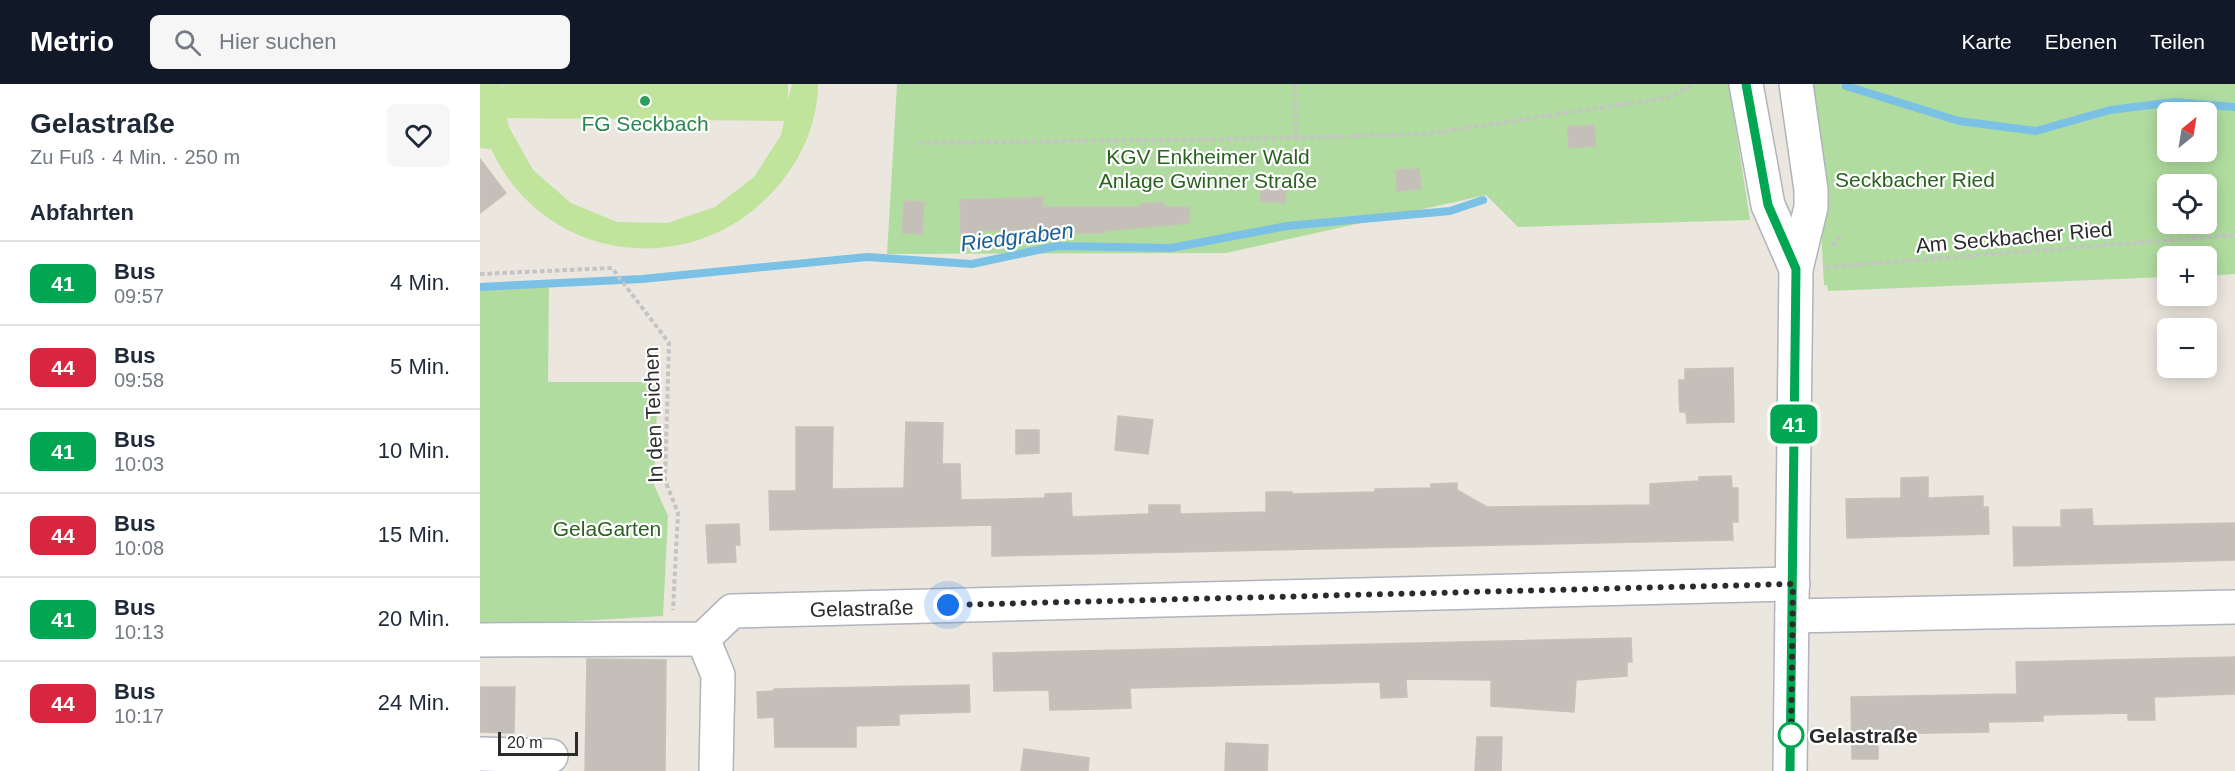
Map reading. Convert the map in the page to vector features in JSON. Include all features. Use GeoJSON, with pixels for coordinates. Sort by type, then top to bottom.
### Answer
{"type":"FeatureCollection","features":[{"type":"Feature","properties":{"kind":"street"},"geometry":{"type":"LineString","coordinates":[[1746,84],[1768,205],[1796,269]]}},
{"type":"Feature","properties":{"kind":"street"},"geometry":{"type":"LineString","coordinates":[[1790,771],[1796,269],[1811,199],[1796,84]]}},
{"type":"Feature","properties":{"kind":"street","name":"Gelastraße"},"geometry":{"type":"LineString","coordinates":[[688,638],[732,611],[1793,584]]}},
{"type":"Feature","properties":{"kind":"street"},"geometry":{"type":"LineString","coordinates":[[1792,616],[2235,608]]}},
{"type":"Feature","properties":{"kind":"street"},"geometry":{"type":"LineString","coordinates":[[480,640],[688,638],[718,675],[716,771]]}},
{"type":"Feature","properties":{"kind":"street"},"geometry":{"type":"LineString","coordinates":[[480,754],[551,756]]}},
{"type":"Feature","properties":{"kind":"path"},"geometry":{"type":"LineString","coordinates":[[1295,84],[1296,138]]}},
{"type":"Feature","properties":{"kind":"path"},"geometry":{"type":"LineString","coordinates":[[919,142],[1296,138],[1426,134],[1666,98],[1691,86]]}},
{"type":"Feature","properties":{"kind":"path","name":"Am Seckbacher Ried"},"geometry":{"type":"LineString","coordinates":[[1796,269],[2235,235]]}},
{"type":"Feature","properties":{"kind":"path","name":"In den Teichen"},"geometry":{"type":"LineString","coordinates":[[480,273],[612,268],[669,343],[665,480],[678,513],[688,638]]}},
{"type":"Feature","properties":{"kind":"green space"},"geometry":{"type":"Polygon","coordinates":[[[480,84],[502,84],[503,89],[503,84],[788,84],[788,100],[792,84],[818,84],[815,110],[808,136],[797,159],[782,181],[749,214],[711,235],[669,247],[627,248],[586,238],[548,218],[516,189],[491,149],[480,148],[480,84]],[[508,118],[509,127],[533,170],[571,203],[617,222],[667,223],[715,207],[754,177],[781,135],[784,121],[508,118]]]}},
{"type":"Feature","properties":{"kind":"green space","name":"KGV Enkheimer Wald Anlage Gwinner Straße"},"geometry":{"type":"Polygon","coordinates":[[[897,84],[1729,84],[1750,220],[1518,227],[1486,195],[1226,253],[887,254],[897,84]]]}},
{"type":"Feature","properties":{"kind":"green space","name":"Seckbacher Ried"},"geometry":{"type":"Polygon","coordinates":[[[1803,84],[2235,84],[2235,274],[2217,275],[2217,246],[2157,246],[2157,277],[1828,291],[1827,285],[1824,285],[1819,191],[1803,84]]]}},
{"type":"Feature","properties":{"kind":"green space","name":"GelaGarten"},"geometry":{"type":"Polygon","coordinates":[[[549,282],[548,382],[658,382],[654,485],[668,516],[663,616],[545,623],[480,624],[480,284],[549,282]]]}},
{"type":"Feature","properties":{"kind":"building"},"geometry":{"type":"Polygon","coordinates":[[[1594,125],[1596,146],[1569,148],[1567,127],[1594,125]]]}},
{"type":"Feature","properties":{"kind":"building"},"geometry":{"type":"Polygon","coordinates":[[[480,159],[506,193],[480,213],[480,159]]]}},
{"type":"Feature","properties":{"kind":"building"},"geometry":{"type":"Polygon","coordinates":[[[1419,169],[1421,189],[1397,191],[1396,170],[1419,169]]]}},
{"type":"Feature","properties":{"kind":"building"},"geometry":{"type":"Polygon","coordinates":[[[1262,181],[1287,183],[1285,203],[1260,201],[1262,181]]]}},
{"type":"Feature","properties":{"kind":"building"},"geometry":{"type":"Polygon","coordinates":[[[1043,197],[1043,207],[1141,207],[1140,204],[1164,202],[1164,207],[1189,207],[1190,223],[1105,231],[1105,233],[1073,233],[1073,228],[982,231],[982,236],[961,237],[960,200],[1043,197]]]}},
{"type":"Feature","properties":{"kind":"building"},"geometry":{"type":"Polygon","coordinates":[[[904,201],[924,202],[922,234],[902,233],[904,201]]]}},
{"type":"Feature","properties":{"kind":"building"},"geometry":{"type":"Polygon","coordinates":[[[1733,368],[1734,422],[1687,423],[1686,412],[1680,412],[1679,396],[1679,380],[1685,380],[1685,369],[1733,368]]]}},
{"type":"Feature","properties":{"kind":"building"},"geometry":{"type":"Polygon","coordinates":[[[1118,416],[1153,420],[1148,454],[1115,450],[1118,416]]]}},
{"type":"Feature","properties":{"kind":"building"},"geometry":{"type":"Polygon","coordinates":[[[906,422],[943,423],[942,464],[960,464],[961,500],[1045,498],[1045,494],[1071,493],[1072,517],[1149,514],[1149,505],[1180,505],[1180,514],[1266,512],[1266,492],[1292,492],[1292,494],[1375,492],[1375,489],[1431,488],[1431,484],[1457,483],[1457,490],[1487,507],[1650,505],[1650,484],[1699,481],[1699,477],[1731,476],[1732,488],[1738,488],[1738,522],[1732,522],[1733,540],[992,556],[992,525],[770,530],[769,491],[796,491],[796,427],[833,427],[832,489],[904,488],[906,422]]]}},
{"type":"Feature","properties":{"kind":"building"},"geometry":{"type":"Polygon","coordinates":[[[1016,430],[1039,430],[1039,453],[1016,454],[1016,430]]]}},
{"type":"Feature","properties":{"kind":"building"},"geometry":{"type":"Polygon","coordinates":[[[1928,477],[1928,498],[1983,496],[1983,507],[1988,507],[1989,534],[1847,538],[1846,499],[1901,498],[1901,478],[1928,477]]]}},
{"type":"Feature","properties":{"kind":"building"},"geometry":{"type":"Polygon","coordinates":[[[2092,509],[2093,526],[2235,523],[2235,560],[2014,566],[2013,527],[2061,527],[2061,510],[2092,509]]]}},
{"type":"Feature","properties":{"kind":"building"},"geometry":{"type":"Polygon","coordinates":[[[739,524],[740,545],[735,545],[736,562],[708,563],[706,525],[739,524]]]}},
{"type":"Feature","properties":{"kind":"building"},"geometry":{"type":"Polygon","coordinates":[[[1631,638],[1632,662],[1627,662],[1627,676],[1576,680],[1574,712],[1491,706],[1491,680],[1406,679],[1407,697],[1381,698],[1380,682],[1130,688],[1131,708],[1103,709],[1050,710],[1049,690],[994,691],[993,653],[1631,638]]]}},
{"type":"Feature","properties":{"kind":"building"},"geometry":{"type":"Polygon","coordinates":[[[2235,657],[2235,694],[2154,697],[2155,720],[2128,720],[2128,713],[2043,715],[2043,721],[1988,722],[1989,732],[1878,734],[1878,759],[1852,759],[1851,697],[2017,694],[2016,662],[2235,657]]]}},
{"type":"Feature","properties":{"kind":"building"},"geometry":{"type":"Polygon","coordinates":[[[587,659],[666,660],[665,771],[585,771],[587,659]]]}},
{"type":"Feature","properties":{"kind":"building"},"geometry":{"type":"Polygon","coordinates":[[[969,685],[970,712],[899,714],[899,725],[856,726],[856,747],[775,747],[774,717],[758,718],[757,692],[774,689],[969,685]]]}},
{"type":"Feature","properties":{"kind":"building"},"geometry":{"type":"Polygon","coordinates":[[[480,687],[515,687],[514,733],[480,732],[480,687]]]}},
{"type":"Feature","properties":{"kind":"building"},"geometry":{"type":"Polygon","coordinates":[[[1477,737],[1502,737],[1501,771],[1475,771],[1477,737]]]}},
{"type":"Feature","properties":{"kind":"building"},"geometry":{"type":"Polygon","coordinates":[[[1226,743],[1268,745],[1267,771],[1225,771],[1226,743]]]}},
{"type":"Feature","properties":{"kind":"building"},"geometry":{"type":"Polygon","coordinates":[[[1024,749],[1089,758],[1088,771],[1021,771],[1024,749]]]}},
{"type":"Feature","properties":{"kind":"waterway","name":"Riedgraben"},"geometry":{"type":"LineString","coordinates":[[1846,86],[1959,121],[2036,131],[2110,110],[2175,102],[2235,107]]}},
{"type":"Feature","properties":{"kind":"waterway","name":"Riedgraben"},"geometry":{"type":"LineString","coordinates":[[480,287],[642,279],[867,257],[972,264],[1057,246],[1171,248],[1287,226],[1450,211],[1483,200]]}},
{"type":"Feature","properties":{"kind":"bus line","name":"41"},"geometry":{"type":"LineString","coordinates":[[1746,84],[1768,205],[1796,269],[1790,771]]}},
{"type":"Feature","properties":{"kind":"place","name":"FG Seckbach"},"geometry":{"type":"Point","coordinates":[645,101]}},
{"type":"Feature","properties":{"kind":"place","name":"Gelastraße"},"geometry":{"type":"Point","coordinates":[1791,735]}},
{"type":"Feature","properties":{"kind":"route"},"geometry":{"type":"LineString","coordinates":[[948,605],[1793,584],[1791,735]]}}]}
